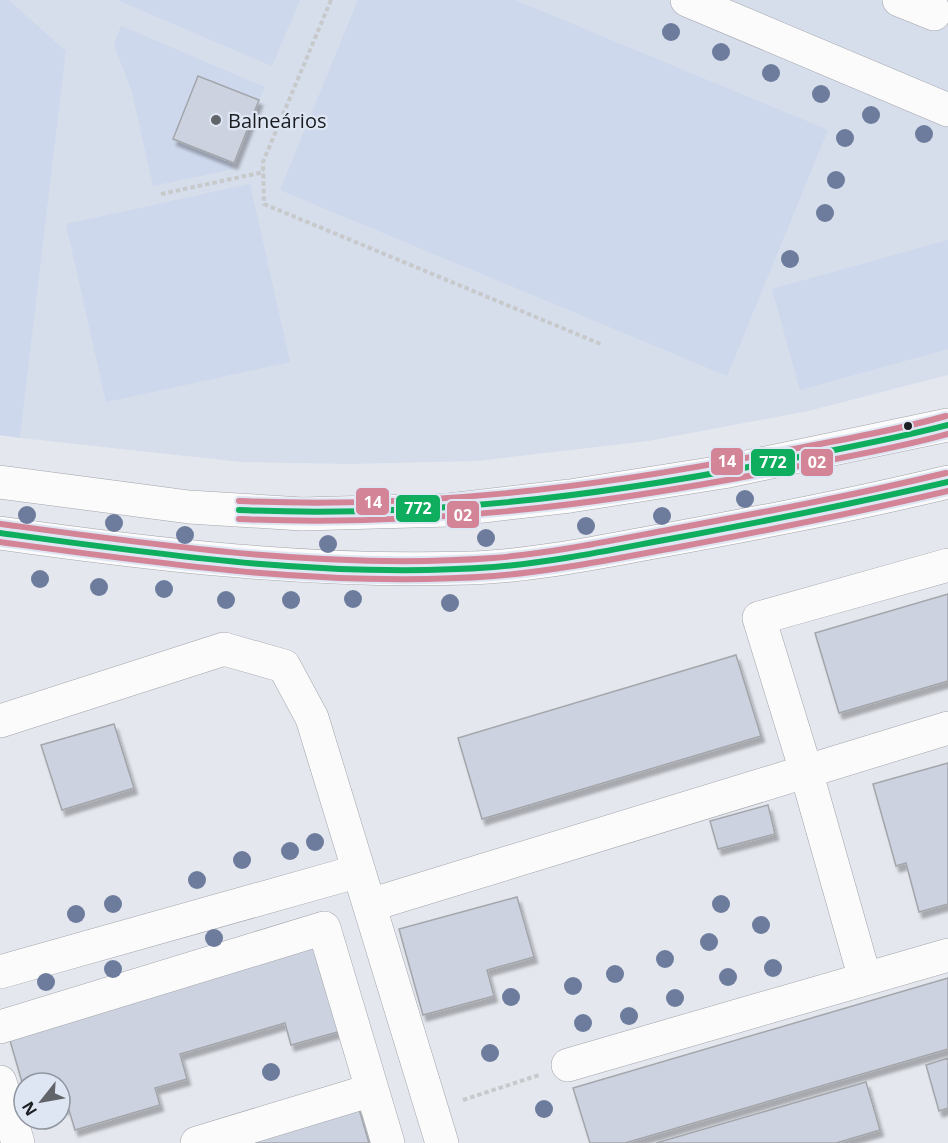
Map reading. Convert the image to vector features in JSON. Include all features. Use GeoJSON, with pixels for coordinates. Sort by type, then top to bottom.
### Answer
{"type":"FeatureCollection","features":[{"type":"Feature","properties":{"kind":"main road"},"geometry":{"type":"LineString","coordinates":[[687,0],[948,110]]}},
{"type":"Feature","properties":{"kind":"main road"},"geometry":{"type":"LineString","coordinates":[[899,0],[934,14],[930,0]]}},
{"type":"Feature","properties":{"kind":"main road"},"geometry":{"type":"LineString","coordinates":[[0,482],[189,507],[302,514],[449,510],[570,496],[723,472],[948,425]]}},
{"type":"Feature","properties":{"kind":"main road"},"geometry":{"type":"LineString","coordinates":[[0,533],[177,557],[311,566],[472,568],[591,553],[841,508],[948,482]]}},
{"type":"Feature","properties":{"kind":"main road"},"geometry":{"type":"LineString","coordinates":[[865,979],[806,771],[759,618],[948,565]]}},
{"type":"Feature","properties":{"kind":"main road"},"geometry":{"type":"LineString","coordinates":[[0,721],[224,649],[284,666],[312,718],[442,1143]]}},
{"type":"Feature","properties":{"kind":"main road"},"geometry":{"type":"LineString","coordinates":[[369,905],[948,728]]}},
{"type":"Feature","properties":{"kind":"main road"},"geometry":{"type":"LineString","coordinates":[[0,972],[359,871]]}},
{"type":"Feature","properties":{"kind":"main road"},"geometry":{"type":"LineString","coordinates":[[0,1027],[324,928],[388,1143]]}},
{"type":"Feature","properties":{"kind":"main road"},"geometry":{"type":"LineString","coordinates":[[568,1065],[948,955]]}},
{"type":"Feature","properties":{"kind":"main road"},"geometry":{"type":"LineString","coordinates":[[0,1082],[18,1143]]}},
{"type":"Feature","properties":{"kind":"main road"},"geometry":{"type":"LineString","coordinates":[[198,1143],[372,1090]]}},
{"type":"Feature","properties":{"kind":"path"},"geometry":{"type":"LineString","coordinates":[[331,0],[263,162],[264,204],[603,345]]}},
{"type":"Feature","properties":{"kind":"path"},"geometry":{"type":"LineString","coordinates":[[161,194],[264,172]]}},
{"type":"Feature","properties":{"kind":"path"},"geometry":{"type":"LineString","coordinates":[[432,1110],[568,1065]]}},
{"type":"Feature","properties":{"kind":"shaded area"},"geometry":{"type":"Polygon","coordinates":[[[0,0],[9,0],[66,51],[20,438],[0,435],[0,0]]]}},
{"type":"Feature","properties":{"kind":"shaded area"},"geometry":{"type":"Polygon","coordinates":[[[9,0],[948,0],[948,375],[808,411],[648,441],[477,461],[351,464],[242,462],[20,438],[66,51],[9,0]]]}},
{"type":"Feature","properties":{"kind":"shaded area"},"geometry":{"type":"Polygon","coordinates":[[[117,0],[300,0],[272,66],[117,0]]]}},
{"type":"Feature","properties":{"kind":"shaded area"},"geometry":{"type":"Polygon","coordinates":[[[358,0],[515,0],[828,130],[727,376],[280,190],[358,0]]]}},
{"type":"Feature","properties":{"kind":"shaded area"},"geometry":{"type":"Polygon","coordinates":[[[121,26],[265,87],[259,100],[198,76],[173,138],[234,163],[233,169],[153,186],[132,92],[114,45],[121,26]]]}},
{"type":"Feature","properties":{"kind":"shaded area"},"geometry":{"type":"Polygon","coordinates":[[[250,184],[290,362],[106,402],[66,224],[250,184]]]}},
{"type":"Feature","properties":{"kind":"shaded area"},"geometry":{"type":"Polygon","coordinates":[[[948,240],[948,349],[800,390],[772,289],[948,240]]]}},
{"type":"Feature","properties":{"kind":"building","name":"Balneários"},"geometry":{"type":"Polygon","coordinates":[[[198,76],[259,100],[234,163],[173,139],[198,76]]]}},
{"type":"Feature","properties":{"kind":"building"},"geometry":{"type":"Polygon","coordinates":[[[948,594],[948,681],[839,713],[815,633],[948,594]]]}},
{"type":"Feature","properties":{"kind":"building"},"geometry":{"type":"Polygon","coordinates":[[[736,655],[761,736],[482,819],[458,738],[736,655]]]}},
{"type":"Feature","properties":{"kind":"building"},"geometry":{"type":"Polygon","coordinates":[[[114,724],[134,788],[62,810],[41,745],[114,724]]]}},
{"type":"Feature","properties":{"kind":"building"},"geometry":{"type":"Polygon","coordinates":[[[948,763],[948,904],[919,912],[906,863],[896,866],[873,784],[948,763]]]}},
{"type":"Feature","properties":{"kind":"building"},"geometry":{"type":"Polygon","coordinates":[[[768,805],[775,834],[718,849],[710,821],[768,805]]]}},
{"type":"Feature","properties":{"kind":"building"},"geometry":{"type":"Polygon","coordinates":[[[517,897],[534,957],[487,970],[494,996],[423,1015],[399,929],[517,897]]]}},
{"type":"Feature","properties":{"kind":"building"},"geometry":{"type":"Polygon","coordinates":[[[316,946],[341,1031],[291,1045],[285,1023],[180,1054],[187,1079],[155,1088],[160,1105],[75,1130],[72,1120],[72,1071],[19,1071],[9,1037],[316,946]]]}},
{"type":"Feature","properties":{"kind":"building"},"geometry":{"type":"Polygon","coordinates":[[[948,978],[948,1049],[625,1143],[590,1143],[573,1088],[948,978]]]}},
{"type":"Feature","properties":{"kind":"building"},"geometry":{"type":"Polygon","coordinates":[[[948,1058],[948,1108],[939,1111],[926,1065],[948,1058]]]}},
{"type":"Feature","properties":{"kind":"building"},"geometry":{"type":"Polygon","coordinates":[[[866,1082],[880,1130],[836,1143],[656,1143],[866,1082]]]}},
{"type":"Feature","properties":{"kind":"building"},"geometry":{"type":"Polygon","coordinates":[[[359,1109],[369,1143],[244,1143],[359,1109]]]}},
{"type":"Feature","properties":{"kind":"transit line","name":"14"},"geometry":{"type":"LineString","coordinates":[[239,501],[307,503],[441,499],[573,486],[705,465],[859,436],[946,416]]}},
{"type":"Feature","properties":{"kind":"transit line","name":"772"},"geometry":{"type":"LineString","coordinates":[[239,510],[375,511],[442,508],[575,495],[775,462],[948,425]]}},
{"type":"Feature","properties":{"kind":"transit line","name":"02"},"geometry":{"type":"LineString","coordinates":[[239,519],[375,520],[442,517],[575,504],[775,471],[884,450],[948,434]]}},
{"type":"Feature","properties":{"kind":"transit line","name":"14"},"geometry":{"type":"LineString","coordinates":[[1,524],[247,554],[370,561],[493,558],[606,542],[810,503],[946,473]]}},
{"type":"Feature","properties":{"kind":"transit line","name":"772"},"geometry":{"type":"LineString","coordinates":[[0,533],[246,563],[370,570],[494,567],[607,551],[812,512],[948,482]]}},
{"type":"Feature","properties":{"kind":"transit line","name":"02"},"geometry":{"type":"LineString","coordinates":[[0,542],[246,572],[370,579],[494,576],[564,568],[679,547],[814,521],[948,491]]}},
{"type":"Feature","properties":{"kind":"place","name":"Balneários"},"geometry":{"type":"Point","coordinates":[216,120]}}]}
